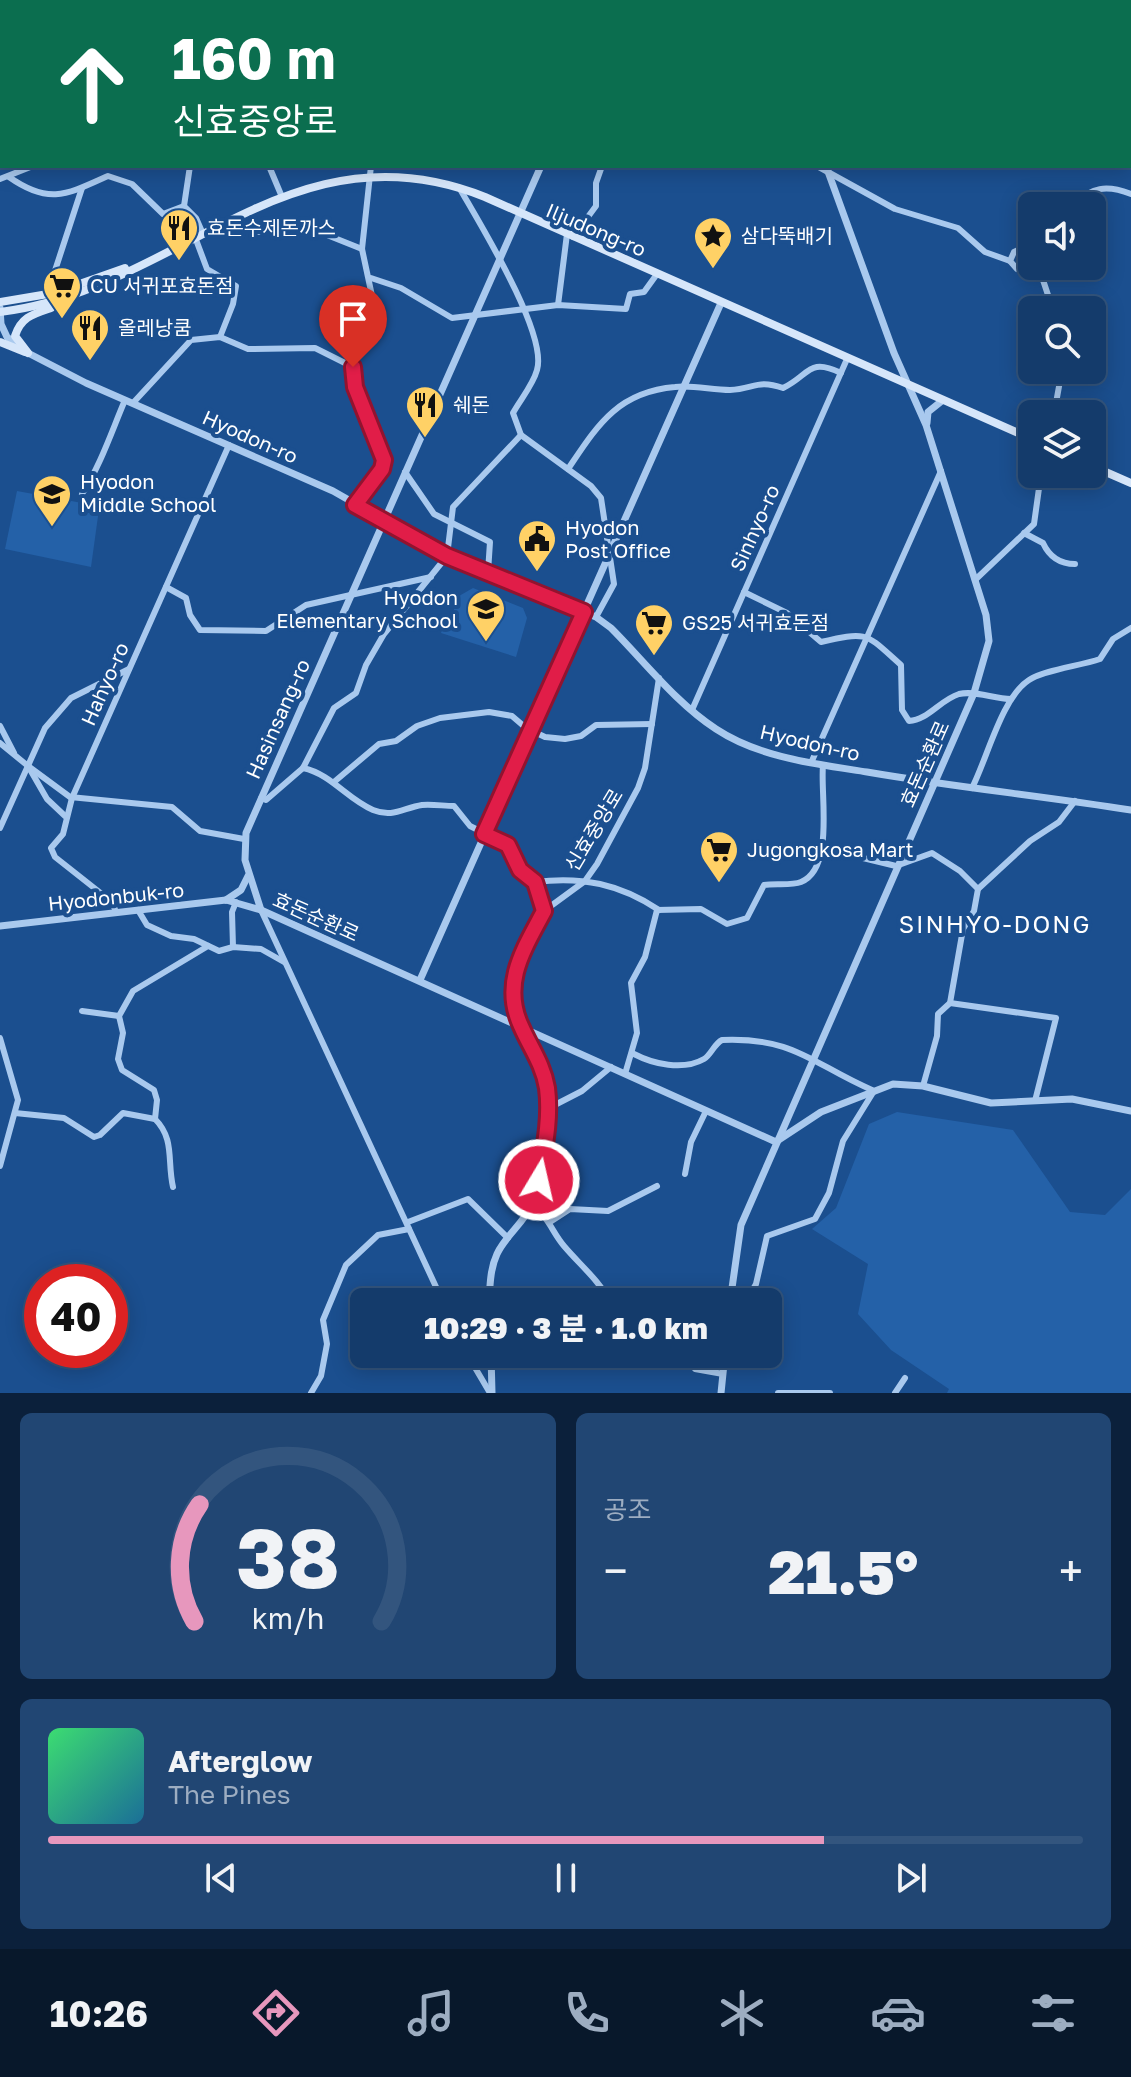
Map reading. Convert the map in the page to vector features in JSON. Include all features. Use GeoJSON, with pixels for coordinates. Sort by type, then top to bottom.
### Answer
{"type":"FeatureCollection","features":[{"type":"Feature","properties":{"kind":"main road","name":"Iljudong-ro"},"geometry":{"type":"LineString","coordinates":[[0,302],[47,295],[137,265],[282,197],[370,171],[458,186],[1018,433]]}},
{"type":"Feature","properties":{"kind":"main road","name":"Iljudong-ro"},"geometry":{"type":"LineString","coordinates":[[0,312],[71,298],[113,281],[137,265]]}},
{"type":"Feature","properties":{"kind":"main road"},"geometry":{"type":"LineString","coordinates":[[28,353],[15,336],[19,324],[29,315],[92,294],[113,281]]}},
{"type":"Feature","properties":{"kind":"main road"},"geometry":{"type":"LineString","coordinates":[[0,342],[28,353]]}},
{"type":"Feature","properties":{"kind":"main road"},"geometry":{"type":"LineString","coordinates":[[1106,472],[1131,483]]}},
{"type":"Feature","properties":{"kind":"street"},"geometry":{"type":"LineString","coordinates":[[0,179],[29,168]]}},
{"type":"Feature","properties":{"kind":"street"},"geometry":{"type":"LineString","coordinates":[[103,168],[108,176],[132,184],[163,214],[184,206]]}},
{"type":"Feature","properties":{"kind":"street"},"geometry":{"type":"LineString","coordinates":[[184,206],[190,168]]}},
{"type":"Feature","properties":{"kind":"street"},"geometry":{"type":"LineString","coordinates":[[270,168],[282,197]]}},
{"type":"Feature","properties":{"kind":"street","name":"Hasinsang-ro"},"geometry":{"type":"LineString","coordinates":[[437,1288],[261,910],[248,876],[244,839],[540,168]]}},
{"type":"Feature","properties":{"kind":"street"},"geometry":{"type":"LineString","coordinates":[[558,305],[570,236],[596,206],[596,183],[601,168]]}},
{"type":"Feature","properties":{"kind":"street","name":"효돈순환로"},"geometry":{"type":"LineString","coordinates":[[732,1288],[741,1225],[974,693],[989,641],[975,580],[926,425],[894,353],[826,168]]}},
{"type":"Feature","properties":{"kind":"street"},"geometry":{"type":"LineString","coordinates":[[828,168],[895,209],[958,228],[985,252],[1010,261],[1017,269],[1043,280],[1048,296]]}},
{"type":"Feature","properties":{"kind":"street"},"geometry":{"type":"LineString","coordinates":[[355,505],[382,469],[384,460],[355,387],[353,367],[362,334],[371,324],[375,310],[371,278],[362,249],[370,171]]}},
{"type":"Feature","properties":{"kind":"street"},"geometry":{"type":"LineString","coordinates":[[9,177],[32,193],[50,196],[82,188],[108,176]]}},
{"type":"Feature","properties":{"kind":"street"},"geometry":{"type":"LineString","coordinates":[[458,186],[527,310],[537,348],[538,369],[513,413],[521,435],[601,498],[614,584],[596,617]]}},
{"type":"Feature","properties":{"kind":"street"},"geometry":{"type":"LineString","coordinates":[[1090,192],[1110,186],[1131,194]]}},
{"type":"Feature","properties":{"kind":"street"},"geometry":{"type":"LineString","coordinates":[[47,295],[82,188]]}},
{"type":"Feature","properties":{"kind":"street"},"geometry":{"type":"LineString","coordinates":[[184,206],[196,218],[207,269],[236,286],[233,304],[220,337]]}},
{"type":"Feature","properties":{"kind":"street"},"geometry":{"type":"LineString","coordinates":[[234,219],[256,232],[307,227],[362,249]]}},
{"type":"Feature","properties":{"kind":"street"},"geometry":{"type":"LineString","coordinates":[[1010,261],[1018,250]]}},
{"type":"Feature","properties":{"kind":"street"},"geometry":{"type":"LineString","coordinates":[[371,278],[401,288],[452,318],[558,305],[626,309],[630,294],[644,292],[657,274]]}},
{"type":"Feature","properties":{"kind":"street","name":"Hyodon-ro"},"geometry":{"type":"LineString","coordinates":[[0,302],[7,337],[28,353],[333,491],[447,556],[596,617],[692,710],[716,729],[752,748],[811,763],[934,784],[1131,810]]}},
{"type":"Feature","properties":{"kind":"street"},"geometry":{"type":"LineString","coordinates":[[420,980],[721,303]]}},
{"type":"Feature","properties":{"kind":"street"},"geometry":{"type":"LineString","coordinates":[[82,494],[104,459],[106,442],[129,401],[191,340],[220,337],[248,349],[315,348],[353,367]]}},
{"type":"Feature","properties":{"kind":"street","name":"Sinhyo-ro"},"geometry":{"type":"LineString","coordinates":[[692,710],[847,359]]}},
{"type":"Feature","properties":{"kind":"street"},"geometry":{"type":"LineString","coordinates":[[568,469],[602,418],[645,392],[684,386],[732,390],[763,381],[783,388],[811,367],[823,364],[841,373]]}},
{"type":"Feature","properties":{"kind":"street"},"geometry":{"type":"LineString","coordinates":[[926,425],[928,412],[943,400]]}},
{"type":"Feature","properties":{"kind":"street"},"geometry":{"type":"LineString","coordinates":[[261,798],[266,800],[303,768],[334,708],[356,693],[366,665],[384,634],[447,556],[453,507],[521,435]]}},
{"type":"Feature","properties":{"kind":"street","name":"Hahyo-ro"},"geometry":{"type":"LineString","coordinates":[[116,912],[112,902],[51,852],[63,834],[65,816],[72,798],[229,445]]}},
{"type":"Feature","properties":{"kind":"street"},"geometry":{"type":"LineString","coordinates":[[811,763],[941,471]]}},
{"type":"Feature","properties":{"kind":"street"},"geometry":{"type":"LineString","coordinates":[[405,472],[434,514],[490,542],[488,572]]}},
{"type":"Feature","properties":{"kind":"street"},"geometry":{"type":"LineString","coordinates":[[975,580],[1034,524],[1039,488]]}},
{"type":"Feature","properties":{"kind":"street"},"geometry":{"type":"LineString","coordinates":[[1024,533],[1043,543],[1047,552],[1064,564],[1075,564]]}},
{"type":"Feature","properties":{"kind":"street"},"geometry":{"type":"LineString","coordinates":[[166,587],[186,598],[190,615],[200,630],[266,631],[306,605],[431,577]]}},
{"type":"Feature","properties":{"kind":"street"},"geometry":{"type":"LineString","coordinates":[[744,592],[787,613],[821,642],[857,634],[868,636],[901,665],[902,710],[909,721],[916,721],[938,702],[963,693],[1011,699]]}},
{"type":"Feature","properties":{"kind":"street"},"geometry":{"type":"LineString","coordinates":[[972,788],[1011,699],[1031,678],[1100,659],[1113,639],[1131,628]]}},
{"type":"Feature","properties":{"kind":"street"},"geometry":{"type":"LineString","coordinates":[[0,828],[45,728],[71,698],[129,669]]}},
{"type":"Feature","properties":{"kind":"street","name":"신효중앙로"},"geometry":{"type":"LineString","coordinates":[[520,1025],[513,976],[516,963],[544,911],[585,881],[638,788],[659,676]]}},
{"type":"Feature","properties":{"kind":"street"},"geometry":{"type":"LineString","coordinates":[[334,782],[379,744],[396,741],[417,726],[440,718],[489,712],[512,716],[531,730],[565,739],[581,736],[596,725],[652,724]]}},
{"type":"Feature","properties":{"kind":"street"},"geometry":{"type":"LineString","coordinates":[[0,726],[16,756]]}},
{"type":"Feature","properties":{"kind":"street"},"geometry":{"type":"LineString","coordinates":[[0,743],[72,798],[172,807],[200,831],[244,839]]}},
{"type":"Feature","properties":{"kind":"street"},"geometry":{"type":"LineString","coordinates":[[535,882],[585,881],[626,891],[658,910],[701,909],[727,924],[747,918],[764,885],[798,884],[809,878],[822,855],[827,826],[821,785],[823,765]]}},
{"type":"Feature","properties":{"kind":"street"},"geometry":{"type":"LineString","coordinates":[[28,766],[47,799],[65,816]]}},
{"type":"Feature","properties":{"kind":"street"},"geometry":{"type":"LineString","coordinates":[[303,768],[317,771],[348,796],[376,811],[397,814],[426,804],[454,806],[470,826],[508,845],[520,870],[535,882],[544,911]]}},
{"type":"Feature","properties":{"kind":"street"},"geometry":{"type":"LineString","coordinates":[[923,1086],[937,1036],[938,1014],[950,1003],[963,929],[974,911],[978,889],[1030,841],[1059,822],[1075,801]]}},
{"type":"Feature","properties":{"kind":"street"},"geometry":{"type":"LineString","coordinates":[[822,855],[830,850],[896,866],[932,853],[960,871],[978,889]]}},
{"type":"Feature","properties":{"kind":"street"},"geometry":{"type":"LineString","coordinates":[[226,900],[241,890],[248,876]]}},
{"type":"Feature","properties":{"kind":"street","name":"Hyodonbuk-ro"},"geometry":{"type":"LineString","coordinates":[[0,926],[226,900],[236,902]]}},
{"type":"Feature","properties":{"kind":"street"},"geometry":{"type":"LineString","coordinates":[[233,947],[232,912],[236,902]]}},
{"type":"Feature","properties":{"kind":"street","name":"효돈순환로"},"geometry":{"type":"LineString","coordinates":[[236,902],[420,980],[776,1142]]}},
{"type":"Feature","properties":{"kind":"street"},"geometry":{"type":"LineString","coordinates":[[138,910],[147,925],[219,951],[233,947],[261,949],[286,963]]}},
{"type":"Feature","properties":{"kind":"street"},"geometry":{"type":"LineString","coordinates":[[625,1074],[634,1054],[637,1033],[631,983],[645,957],[658,910]]}},
{"type":"Feature","properties":{"kind":"street"},"geometry":{"type":"LineString","coordinates":[[173,1187],[168,1169],[170,1142],[155,1119],[154,1090],[122,1070],[118,1059],[123,1033],[119,1016],[133,991],[208,946]]}},
{"type":"Feature","properties":{"kind":"street"},"geometry":{"type":"LineString","coordinates":[[950,1003],[1056,1018],[1035,1101]]}},
{"type":"Feature","properties":{"kind":"street"},"geometry":{"type":"LineString","coordinates":[[82,1011],[119,1016]]}},
{"type":"Feature","properties":{"kind":"street"},"geometry":{"type":"LineString","coordinates":[[490,1288],[497,1252],[532,1206],[548,1125],[547,1088],[538,1056],[520,1025]]}},
{"type":"Feature","properties":{"kind":"street"},"geometry":{"type":"LineString","coordinates":[[0,1038],[17,1087],[15,1113],[0,1166]]}},
{"type":"Feature","properties":{"kind":"street"},"geometry":{"type":"LineString","coordinates":[[634,1054],[653,1063],[668,1065],[704,1059],[717,1042],[735,1039],[789,1047],[813,1057],[843,1078],[873,1090]]}},
{"type":"Feature","properties":{"kind":"street"},"geometry":{"type":"LineString","coordinates":[[547,1109],[582,1091],[611,1067]]}},
{"type":"Feature","properties":{"kind":"street"},"geometry":{"type":"LineString","coordinates":[[776,1142],[821,1112],[893,1084],[923,1086],[991,1103],[1072,1099],[1131,1111]]}},
{"type":"Feature","properties":{"kind":"street"},"geometry":{"type":"LineString","coordinates":[[754,1288],[767,1236],[815,1219],[829,1193],[843,1141],[873,1090]]}},
{"type":"Feature","properties":{"kind":"street"},"geometry":{"type":"LineString","coordinates":[[685,1174],[691,1142],[706,1111]]}},
{"type":"Feature","properties":{"kind":"street"},"geometry":{"type":"LineString","coordinates":[[15,1113],[64,1118],[94,1137],[123,1113],[155,1119]]}},
{"type":"Feature","properties":{"kind":"street"},"geometry":{"type":"LineString","coordinates":[[550,1222],[570,1209],[608,1211],[657,1186]]}},
{"type":"Feature","properties":{"kind":"street"},"geometry":{"type":"LineString","coordinates":[[311,1393],[321,1376],[327,1344],[323,1320],[346,1265],[378,1235],[468,1199],[508,1238]]}},
{"type":"Feature","properties":{"kind":"street"},"geometry":{"type":"LineString","coordinates":[[532,1206],[550,1222],[554,1234],[601,1288]]}},
{"type":"Feature","properties":{"kind":"street"},"geometry":{"type":"LineString","coordinates":[[476,1368],[491,1393]]}},
{"type":"Feature","properties":{"kind":"street"},"geometry":{"type":"LineString","coordinates":[[491,1368],[491,1393]]}},
{"type":"Feature","properties":{"kind":"street"},"geometry":{"type":"LineString","coordinates":[[694,1368],[723,1374]]}},
{"type":"Feature","properties":{"kind":"street"},"geometry":{"type":"LineString","coordinates":[[721,1393],[724,1368]]}},
{"type":"Feature","properties":{"kind":"street"},"geometry":{"type":"LineString","coordinates":[[895,1393],[905,1378]]}},
{"type":"Feature","properties":{"kind":"street"},"geometry":{"type":"LineString","coordinates":[[778,1393],[830,1393]]}},
{"type":"Feature","properties":{"kind":"shaded area"},"geometry":{"type":"Polygon","coordinates":[[[17,491],[93,505],[99,509],[91,567],[5,549],[17,491]]]}},
{"type":"Feature","properties":{"kind":"shaded area"},"geometry":{"type":"Polygon","coordinates":[[[473,588],[523,608],[527,618],[516,657],[441,633],[443,628],[447,629],[459,596],[473,588]]]}},
{"type":"Feature","properties":{"kind":"shaded area"},"geometry":{"type":"Polygon","coordinates":[[[897,1112],[1013,1130],[1070,1212],[1105,1215],[1131,1189],[1131,1393],[947,1393],[949,1389],[891,1350],[858,1314],[868,1264],[812,1229],[836,1208],[869,1124],[897,1112]]]}},
{"type":"Feature","properties":{"kind":"place","name":"효돈수제돈까스"},"geometry":{"type":"Point","coordinates":[179,262]}},
{"type":"Feature","properties":{"kind":"place","name":"삼다뚝배기"},"geometry":{"type":"Point","coordinates":[713,270]}},
{"type":"Feature","properties":{"kind":"place","name":"CU 서귀포효돈점"},"geometry":{"type":"Point","coordinates":[62,320]}},
{"type":"Feature","properties":{"kind":"place","name":"올레낭쿰"},"geometry":{"type":"Point","coordinates":[90,362]}},
{"type":"Feature","properties":{"kind":"place","name":"쉐돈"},"geometry":{"type":"Point","coordinates":[425,439]}},
{"type":"Feature","properties":{"kind":"place","name":"Hyodon Middle School"},"geometry":{"type":"Point","coordinates":[52,528]}},
{"type":"Feature","properties":{"kind":"place","name":"Hyodon Post Office"},"geometry":{"type":"Point","coordinates":[537,573]}},
{"type":"Feature","properties":{"kind":"place","name":"Hyodon Elementary School"},"geometry":{"type":"Point","coordinates":[486,643]}},
{"type":"Feature","properties":{"kind":"place","name":"GS25 서귀효돈점"},"geometry":{"type":"Point","coordinates":[654,657]}},
{"type":"Feature","properties":{"kind":"place","name":"Jugongkosa Mart"},"geometry":{"type":"Point","coordinates":[719,884]}},
{"type":"Feature","properties":{"kind":"district","name":"SINHYO-DONG"},"geometry":{"type":"Point","coordinates":[995,925]}},
{"type":"Feature","properties":{"kind":"route"},"geometry":{"type":"LineString","coordinates":[[353,367],[355,387],[378,438],[384,460],[382,469],[355,505],[447,556],[584,612],[484,834],[508,845],[520,870],[535,882],[539,903],[544,911],[516,963],[513,976],[515,1007],[520,1025],[538,1056],[547,1088],[548,1125],[539,1180]]}}]}
